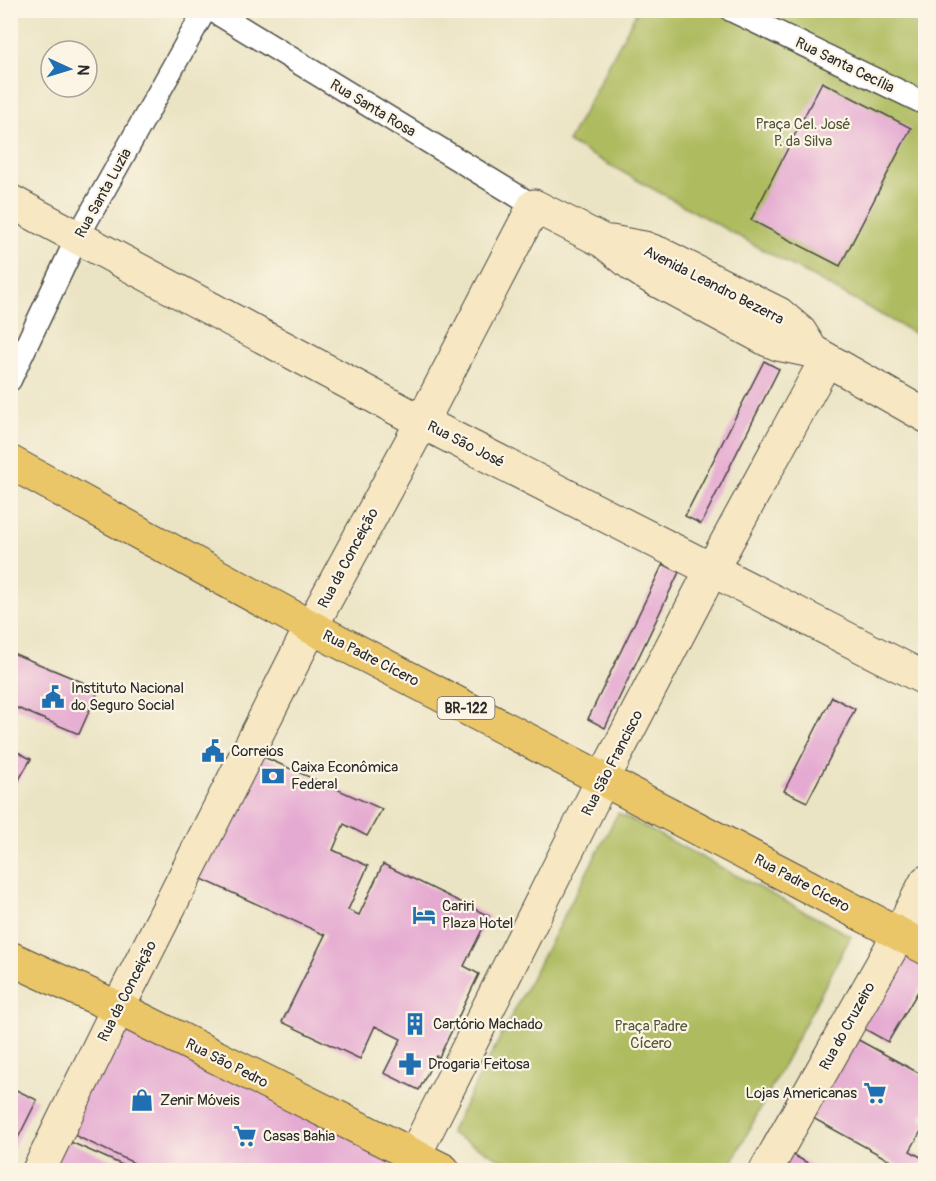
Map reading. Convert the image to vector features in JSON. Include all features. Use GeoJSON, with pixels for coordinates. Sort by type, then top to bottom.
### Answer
{"type":"FeatureCollection","features":[{"type":"Feature","properties":{"kind":"highway","name":"Rua Padre Cícero"},"geometry":{"type":"LineString","coordinates":[[10,462],[311,627],[912,941]]}},
{"type":"Feature","properties":{"kind":"highway","name":"Rua São Pedro"},"geometry":{"type":"LineString","coordinates":[[10,958],[118,1008],[410,1164],[443,1170]]}},
{"type":"Feature","properties":{"kind":"street","name":"Rua Santa Luzia"},"geometry":{"type":"LineString","coordinates":[[10,380],[77,238],[206,10]]}},
{"type":"Feature","properties":{"kind":"street","name":"Rua Santa Rosa"},"geometry":{"type":"LineString","coordinates":[[212,10],[534,206]]}},
{"type":"Feature","properties":{"kind":"street","name":"Rua Santa Cecília"},"geometry":{"type":"LineString","coordinates":[[731,10],[926,104]]}},
{"type":"Feature","properties":{"kind":"street","name":"Rua São José"},"geometry":{"type":"LineString","coordinates":[[10,201],[422,422],[926,679]]}},
{"type":"Feature","properties":{"kind":"street","name":"Avenida Leandro Bezerra"},"geometry":{"type":"LineString","coordinates":[[534,206],[603,241],[651,277],[768,340],[819,355],[926,416]]}},
{"type":"Feature","properties":{"kind":"street","name":"Rua da Conceição"},"geometry":{"type":"LineString","coordinates":[[39,1170],[118,1008],[311,627],[422,422],[534,206]]}},
{"type":"Feature","properties":{"kind":"street","name":"Rua São Francisco"},"geometry":{"type":"LineString","coordinates":[[410,1164],[819,355]]}},
{"type":"Feature","properties":{"kind":"street","name":"Rua do Cruzeiro"},"geometry":{"type":"LineString","coordinates":[[766,1170],[912,941],[926,882]]}},
{"type":"Feature","properties":{"kind":"green space","name":"Praça Cel. José P. da Silva"},"geometry":{"type":"Polygon","coordinates":[[[637,11],[925,11],[925,339],[568,142],[637,11]]]}},
{"type":"Feature","properties":{"kind":"green space","name":"Praça Padre Cícero"},"geometry":{"type":"Polygon","coordinates":[[[618,813],[851,936],[728,1170],[522,1170],[450,1133],[618,813]]]}},
{"type":"Feature","properties":{"kind":"building"},"geometry":{"type":"Polygon","coordinates":[[[822,82],[911,128],[840,266],[751,220],[822,82]]]}},
{"type":"Feature","properties":{"kind":"building"},"geometry":{"type":"Polygon","coordinates":[[[764,361],[779,369],[701,524],[685,516],[764,361]]]}},
{"type":"Feature","properties":{"kind":"building"},"geometry":{"type":"Polygon","coordinates":[[[663,564],[679,572],[605,728],[588,719],[663,564]]]}},
{"type":"Feature","properties":{"kind":"building","name":"Instituto Nacional do Seguro Social"},"geometry":{"type":"Polygon","coordinates":[[[10,652],[99,689],[79,734],[10,705],[10,652]]]}},
{"type":"Feature","properties":{"kind":"building"},"geometry":{"type":"Polygon","coordinates":[[[832,697],[855,709],[807,802],[784,791],[832,697]]]}},
{"type":"Feature","properties":{"kind":"building"},"geometry":{"type":"Polygon","coordinates":[[[10,748],[31,759],[10,795],[10,748]]]}},
{"type":"Feature","properties":{"kind":"building"},"geometry":{"type":"Polygon","coordinates":[[[250,751],[382,809],[367,836],[344,824],[333,850],[368,866],[348,910],[359,915],[383,864],[489,916],[464,966],[479,974],[439,1057],[436,1056],[419,1090],[384,1073],[401,1039],[375,1026],[360,1059],[282,1022],[325,935],[193,875],[250,751]]]}},
{"type":"Feature","properties":{"kind":"building"},"geometry":{"type":"Polygon","coordinates":[[[905,950],[926,962],[926,978],[888,1042],[861,1027],[905,950]]]}},
{"type":"Feature","properties":{"kind":"building"},"geometry":{"type":"Polygon","coordinates":[[[115,1022],[397,1154],[390,1170],[149,1170],[63,1130],[115,1022]]]}},
{"type":"Feature","properties":{"kind":"building","name":"Lojas Americanas"},"geometry":{"type":"Polygon","coordinates":[[[855,1038],[926,1077],[926,1108],[920,1119],[926,1122],[910,1151],[926,1160],[926,1170],[907,1170],[811,1117],[855,1038]]]}},
{"type":"Feature","properties":{"kind":"building"},"geometry":{"type":"Polygon","coordinates":[[[10,1087],[37,1100],[10,1154],[10,1087]]]}},
{"type":"Feature","properties":{"kind":"building"},"geometry":{"type":"Polygon","coordinates":[[[66,1140],[134,1170],[53,1170],[66,1140]]]}},
{"type":"Feature","properties":{"kind":"building"},"geometry":{"type":"Polygon","coordinates":[[[788,1152],[820,1170],[793,1170],[782,1164],[788,1152]]]}},
{"type":"Feature","properties":{"kind":"place","name":"Instituto Nacional do Seguro Social"},"geometry":{"type":"Point","coordinates":[53,697]}},
{"type":"Feature","properties":{"kind":"place","name":"Correios"},"geometry":{"type":"Point","coordinates":[213,751]}},
{"type":"Feature","properties":{"kind":"place","name":"Caixa Econômica Federal"},"geometry":{"type":"Point","coordinates":[273,776]}},
{"type":"Feature","properties":{"kind":"place","name":"Cariri Plaza Hotel"},"geometry":{"type":"Point","coordinates":[424,915]}},
{"type":"Feature","properties":{"kind":"place","name":"Cartório Machado"},"geometry":{"type":"Point","coordinates":[415,1024]}},
{"type":"Feature","properties":{"kind":"place","name":"Drogaria Feitosa"},"geometry":{"type":"Point","coordinates":[410,1064]}},
{"type":"Feature","properties":{"kind":"place","name":"Lojas Americanas"},"geometry":{"type":"Point","coordinates":[875,1093]}},
{"type":"Feature","properties":{"kind":"place","name":"Zenir Móveis"},"geometry":{"type":"Point","coordinates":[142,1100]}},
{"type":"Feature","properties":{"kind":"place","name":"Casas Bahia"},"geometry":{"type":"Point","coordinates":[245,1136]}}]}
